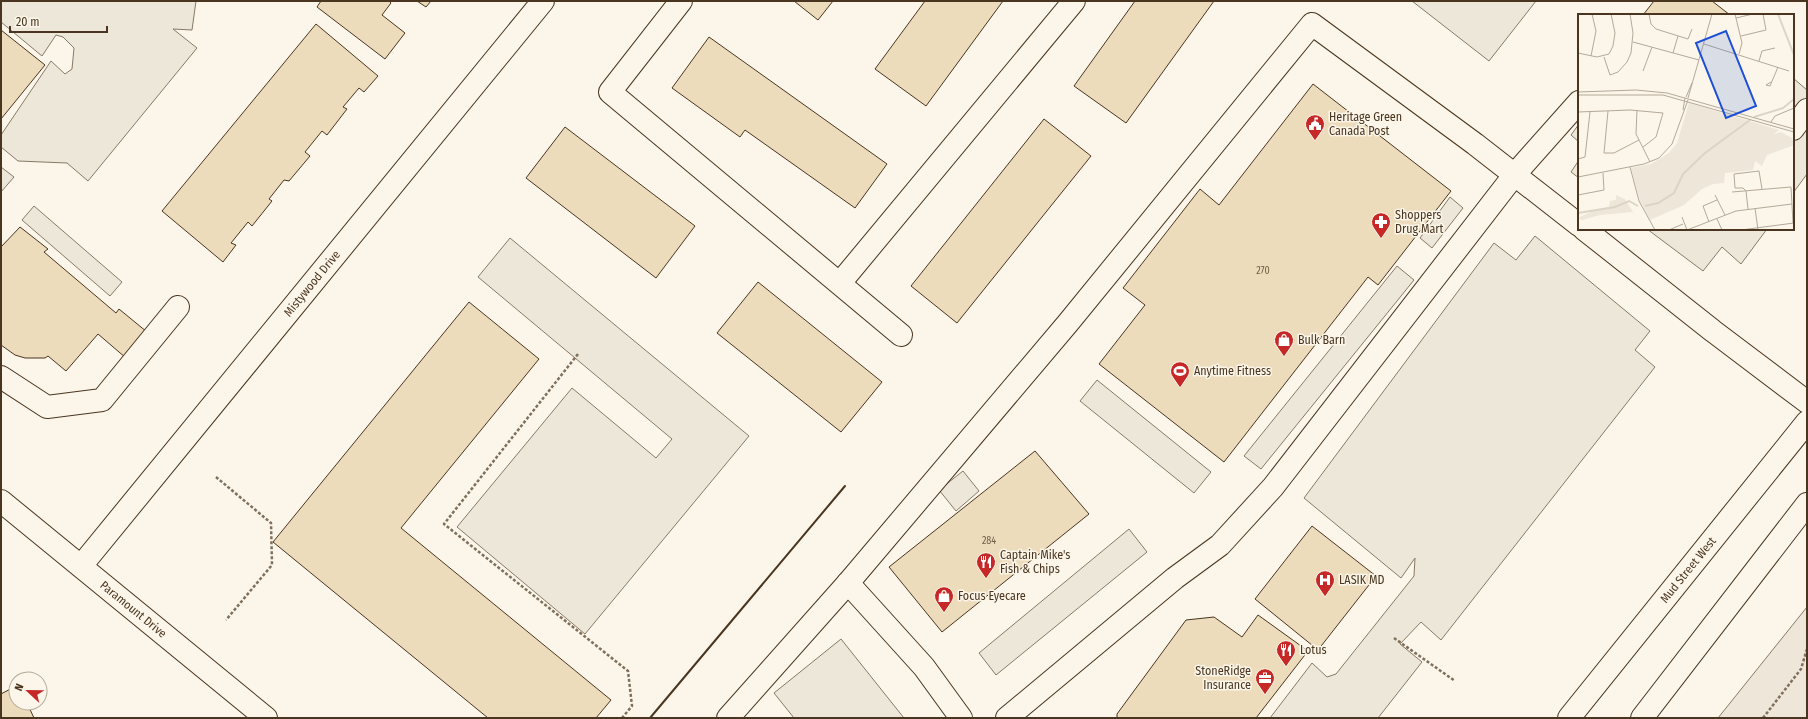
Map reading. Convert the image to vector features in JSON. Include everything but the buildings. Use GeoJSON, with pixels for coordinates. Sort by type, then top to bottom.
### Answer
{"type":"FeatureCollection","features":[{"type":"Feature","properties":{"kind":"street","name":"Mistywood Drive"},"geometry":{"type":"LineString","coordinates":[[81,566],[543,1]]}},
{"type":"Feature","properties":{"kind":"street"},"geometry":{"type":"LineString","coordinates":[[840,283],[1074,1]]}},
{"type":"Feature","properties":{"kind":"street"},"geometry":{"type":"LineString","coordinates":[[679,2],[610,92],[840,283],[901,336]]}},
{"type":"Feature","properties":{"kind":"street"},"geometry":{"type":"LineString","coordinates":[[728,718],[848,583],[1068,323],[1312,24],[1515,174],[1578,224]]}},
{"type":"Feature","properties":{"kind":"street"},"geometry":{"type":"LineString","coordinates":[[1007,718],[1175,578],[1226,539],[1274,488],[1515,174],[1578,103]]}},
{"type":"Feature","properties":{"kind":"street"},"geometry":{"type":"LineString","coordinates":[[1794,128],[1807,110]]}},
{"type":"Feature","properties":{"kind":"street"},"geometry":{"type":"LineString","coordinates":[[1585,230],[1713,331],[1807,402]]}},
{"type":"Feature","properties":{"kind":"street"},"geometry":{"type":"LineString","coordinates":[[1,377],[47,407],[102,400],[178,307]]}},
{"type":"Feature","properties":{"kind":"street","name":"Mud Street West"},"geometry":{"type":"LineString","coordinates":[[1569,718],[1807,422]]}},
{"type":"Feature","properties":{"kind":"street","name":"Paramount Drive"},"geometry":{"type":"LineString","coordinates":[[1,501],[266,718]]}},
{"type":"Feature","properties":{"kind":"street"},"geometry":{"type":"LineString","coordinates":[[1642,718],[1807,504]]}},
{"type":"Feature","properties":{"kind":"street"},"geometry":{"type":"LineString","coordinates":[[848,583],[924,667],[961,718]]}},
{"type":"Feature","properties":{"kind":"path"},"geometry":{"type":"LineString","coordinates":[[578,354],[444,524],[628,671],[632,706],[622,718]]}},
{"type":"Feature","properties":{"kind":"path"},"geometry":{"type":"LineString","coordinates":[[216,477],[270,522],[272,565],[226,620]]}},
{"type":"Feature","properties":{"kind":"path"},"geometry":{"type":"LineString","coordinates":[[1394,638],[1455,681]]}},
{"type":"Feature","properties":{"kind":"path"},"geometry":{"type":"LineString","coordinates":[[1763,718],[1801,669],[1807,650]]}},
{"type":"Feature","properties":{"kind":"shaded area"},"geometry":{"type":"Polygon","coordinates":[[[1,1],[196,1],[192,30],[173,29],[197,48],[88,181],[67,163],[18,161],[1,147],[1,135],[51,61],[65,74],[72,69],[74,48],[63,37],[56,35],[42,56],[1,22],[1,1]]]}},
{"type":"Feature","properties":{"kind":"shaded area"},"geometry":{"type":"Polygon","coordinates":[[[1412,1],[1536,1],[1489,61],[1412,1]]]}},
{"type":"Feature","properties":{"kind":"shaded area"},"geometry":{"type":"Polygon","coordinates":[[[1794,79],[1807,90],[1807,174],[1794,192],[1794,79]]]}},
{"type":"Feature","properties":{"kind":"shaded area"},"geometry":{"type":"Polygon","coordinates":[[[1578,125],[1578,141],[1571,135],[1578,125]]]}},
{"type":"Feature","properties":{"kind":"shaded area"},"geometry":{"type":"Polygon","coordinates":[[[1578,162],[1578,177],[1571,172],[1578,162]]]}},
{"type":"Feature","properties":{"kind":"shaded area"},"geometry":{"type":"Polygon","coordinates":[[[1,167],[14,177],[1,192],[1,167]]]}},
{"type":"Feature","properties":{"kind":"shaded area"},"geometry":{"type":"Polygon","coordinates":[[[1450,197],[1463,208],[1432,248],[1420,238],[1450,197]]]}},
{"type":"Feature","properties":{"kind":"shaded area"},"geometry":{"type":"Polygon","coordinates":[[[34,206],[122,282],[110,296],[22,220],[34,206]]]}},
{"type":"Feature","properties":{"kind":"shaded area"},"geometry":{"type":"Polygon","coordinates":[[[1648,230],[1766,230],[1741,264],[1722,247],[1703,271],[1648,230]]]}},
{"type":"Feature","properties":{"kind":"shaded area"},"geometry":{"type":"Polygon","coordinates":[[[1535,236],[1650,331],[1635,350],[1655,367],[1441,640],[1421,622],[1400,644],[1422,662],[1378,718],[1270,718],[1312,663],[1327,677],[1336,674],[1414,576],[1415,558],[1401,578],[1304,498],[1494,243],[1516,260],[1535,236]]]}},
{"type":"Feature","properties":{"kind":"shaded area"},"geometry":{"type":"Polygon","coordinates":[[[510,238],[749,436],[585,634],[457,527],[572,388],[656,458],[672,439],[478,277],[510,238]]]}},
{"type":"Feature","properties":{"kind":"shaded area"},"geometry":{"type":"Polygon","coordinates":[[[1397,266],[1414,280],[1261,469],[1244,456],[1397,266]]]}},
{"type":"Feature","properties":{"kind":"shaded area"},"geometry":{"type":"Polygon","coordinates":[[[1097,380],[1211,472],[1194,493],[1080,401],[1097,380]]]}},
{"type":"Feature","properties":{"kind":"shaded area"},"geometry":{"type":"Polygon","coordinates":[[[963,471],[979,491],[956,511],[939,490],[963,471]]]}},
{"type":"Feature","properties":{"kind":"shaded area"},"geometry":{"type":"Polygon","coordinates":[[[1129,529],[1147,552],[996,675],[979,653],[1129,529]]]}},
{"type":"Feature","properties":{"kind":"shaded area"},"geometry":{"type":"Polygon","coordinates":[[[1807,607],[1807,718],[1718,718],[1807,607]]]}},
{"type":"Feature","properties":{"kind":"shaded area"},"geometry":{"type":"Polygon","coordinates":[[[841,639],[904,718],[794,718],[774,693],[841,639]]]}},
{"type":"Feature","properties":{"kind":"wall"},"geometry":{"type":"LineString","coordinates":[[650,718],[845,486]]}},
{"type":"Feature","properties":{"kind":"place","name":"Heritage Green Canada Post"},"geometry":{"type":"Point","coordinates":[1315,141]}},
{"type":"Feature","properties":{"kind":"place","name":"Shoppers Drug Mart"},"geometry":{"type":"Point","coordinates":[1381,239]}},
{"type":"Feature","properties":{"kind":"place","name":"Bulk Barn"},"geometry":{"type":"Point","coordinates":[1284,357]}},
{"type":"Feature","properties":{"kind":"place","name":"Anytime Fitness"},"geometry":{"type":"Point","coordinates":[1180,388]}},
{"type":"Feature","properties":{"kind":"place","name":"Captain Mike's Fish & Chips"},"geometry":{"type":"Point","coordinates":[986,579]}},
{"type":"Feature","properties":{"kind":"place","name":"LASIK MD"},"geometry":{"type":"Point","coordinates":[1325,597]}},
{"type":"Feature","properties":{"kind":"place","name":"Focus Eyecare"},"geometry":{"type":"Point","coordinates":[944,613]}},
{"type":"Feature","properties":{"kind":"place","name":"Lotus"},"geometry":{"type":"Point","coordinates":[1286,667]}},
{"type":"Feature","properties":{"kind":"place","name":"StoneRidge Insurance"},"geometry":{"type":"Point","coordinates":[1265,695]}}]}
